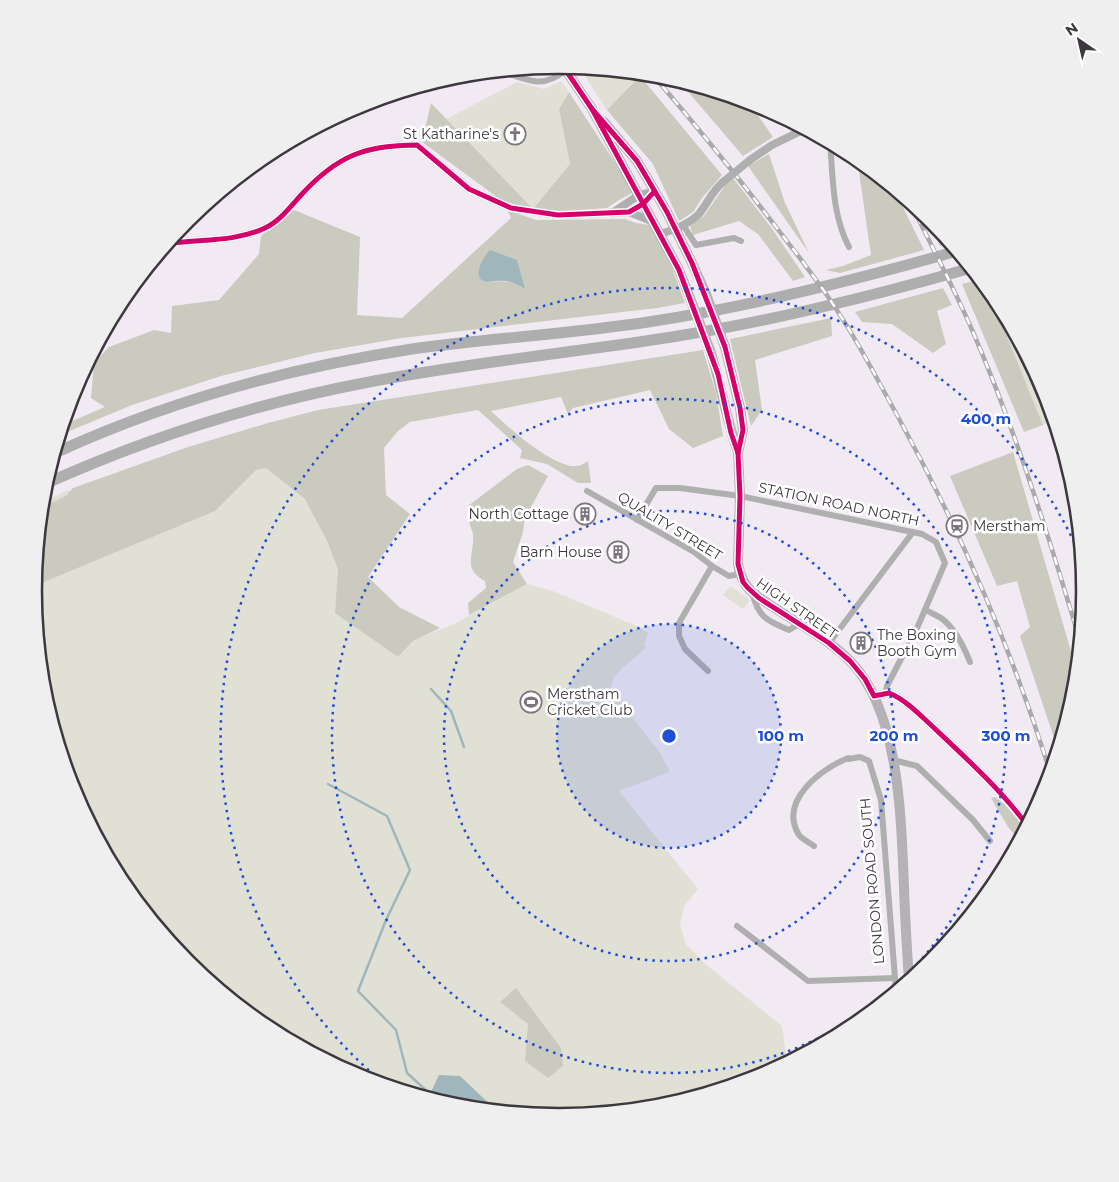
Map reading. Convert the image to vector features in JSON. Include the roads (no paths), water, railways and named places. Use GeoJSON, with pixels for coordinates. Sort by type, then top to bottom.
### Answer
{"type":"FeatureCollection","features":[{"type":"Feature","properties":{"kind":"highway"},"geometry":{"type":"LineString","coordinates":[[62,450],[100,433],[214,392],[292,372],[412,350],[612,327],[689,315],[806,291],[951,253]]}},
{"type":"Feature","properties":{"kind":"highway"},"geometry":{"type":"LineString","coordinates":[[54,480],[171,434],[286,400],[402,376],[636,343],[735,326],[866,297],[965,270]]}},
{"type":"Feature","properties":{"kind":"main road"},"geometry":{"type":"LineString","coordinates":[[569,74],[592,109],[679,270],[718,374],[731,433],[738,453]]}},
{"type":"Feature","properties":{"kind":"main road"},"geometry":{"type":"LineString","coordinates":[[592,109],[630,151],[654,192],[679,227],[725,347],[740,408],[743,430],[738,453]]}},
{"type":"Feature","properties":{"kind":"main road","name":"HIGH STREET"},"geometry":{"type":"LineString","coordinates":[[738,453],[740,496],[738,564],[743,582],[752,592],[829,643],[850,661],[874,696]]}},
{"type":"Feature","properties":{"kind":"main road","name":"LONDON ROAD SOUTH"},"geometry":{"type":"LineString","coordinates":[[874,696],[882,716],[893,760],[900,809],[909,972]]}},
{"type":"Feature","properties":{"kind":"street"},"geometry":{"type":"LineString","coordinates":[[515,76],[538,82],[550,81],[558,74]]}},
{"type":"Feature","properties":{"kind":"street"},"geometry":{"type":"LineString","coordinates":[[660,234],[679,227],[700,213],[715,189],[723,182],[772,145],[798,132]]}},
{"type":"Feature","properties":{"kind":"street"},"geometry":{"type":"LineString","coordinates":[[178,243],[236,236],[266,227],[280,217],[320,176],[342,160],[366,150],[395,145],[417,145],[469,189],[511,208],[558,215],[629,212],[654,222]]}},
{"type":"Feature","properties":{"kind":"street"},"geometry":{"type":"LineString","coordinates":[[831,151],[838,220],[842,234],[849,247]]}},
{"type":"Feature","properties":{"kind":"street"},"geometry":{"type":"LineString","coordinates":[[612,213],[625,202],[641,199],[654,192]]}},
{"type":"Feature","properties":{"kind":"street"},"geometry":{"type":"LineString","coordinates":[[629,212],[641,199]]}},
{"type":"Feature","properties":{"kind":"street"},"geometry":{"type":"LineString","coordinates":[[679,227],[696,245],[734,238],[741,241]]}},
{"type":"Feature","properties":{"kind":"street","name":"STATION ROAD NORTH"},"geometry":{"type":"LineString","coordinates":[[637,520],[656,488],[680,488],[740,496],[913,532],[932,538],[937,543],[945,563],[926,610]]}},
{"type":"Feature","properties":{"kind":"street","name":"QUALITY STREET"},"geometry":{"type":"LineString","coordinates":[[587,491],[694,552],[729,576],[740,574]]}},
{"type":"Feature","properties":{"kind":"street"},"geometry":{"type":"LineString","coordinates":[[829,643],[913,532]]}},
{"type":"Feature","properties":{"kind":"street"},"geometry":{"type":"LineString","coordinates":[[708,672],[685,649],[679,636],[679,623],[712,566]]}},
{"type":"Feature","properties":{"kind":"street"},"geometry":{"type":"LineString","coordinates":[[886,692],[887,686],[926,610],[942,618],[965,650],[970,662]]}},
{"type":"Feature","properties":{"kind":"street"},"geometry":{"type":"LineString","coordinates":[[874,696],[886,692],[893,694],[915,710],[957,749],[1023,819]]}},
{"type":"Feature","properties":{"kind":"street","name":"LONDON ROAD SOUTH"},"geometry":{"type":"LineString","coordinates":[[814,846],[799,836],[793,818],[797,802],[804,788],[831,765],[848,758],[860,757],[869,761],[881,800],[895,984]]}},
{"type":"Feature","properties":{"kind":"street"},"geometry":{"type":"LineString","coordinates":[[893,760],[917,766],[973,820],[990,841]]}},
{"type":"Feature","properties":{"kind":"street"},"geometry":{"type":"LineString","coordinates":[[737,926],[808,981],[895,978]]}},
{"type":"Feature","properties":{"kind":"water"},"geometry":{"type":"Polygon","coordinates":[[[490,250],[517,260],[525,289],[507,281],[487,282],[479,277],[479,268],[490,250]]]}},
{"type":"Feature","properties":{"kind":"water"},"geometry":{"type":"Polygon","coordinates":[[[439,1075],[460,1076],[489,1103],[459,1098],[431,1091],[439,1075]]]}},
{"type":"Feature","properties":{"kind":"waterway"},"geometry":{"type":"LineString","coordinates":[[431,689],[451,711],[464,747]]}},
{"type":"Feature","properties":{"kind":"waterway"},"geometry":{"type":"LineString","coordinates":[[328,784],[387,816],[410,870],[386,920],[358,991],[396,1030],[407,1073],[425,1090]]}},
{"type":"Feature","properties":{"kind":"railway"},"geometry":{"type":"LineString","coordinates":[[660,84],[729,166],[799,257],[848,327],[920,458],[963,546],[1002,636],[1047,762]]}},
{"type":"Feature","properties":{"kind":"railway"},"geometry":{"type":"LineString","coordinates":[[918,219],[966,316],[1004,408],[1044,524],[1075,625]]}},
{"type":"Feature","properties":{"kind":"place","name":"St Katharine's"},"geometry":{"type":"Point","coordinates":[515,134]}},
{"type":"Feature","properties":{"kind":"place","name":"North Cottage"},"geometry":{"type":"Point","coordinates":[585,514]}},
{"type":"Feature","properties":{"kind":"place","name":"Merstham"},"geometry":{"type":"Point","coordinates":[957,526]}},
{"type":"Feature","properties":{"kind":"place","name":"Barn House"},"geometry":{"type":"Point","coordinates":[618,552]}},
{"type":"Feature","properties":{"kind":"place","name":"The Boxing Booth Gym"},"geometry":{"type":"Point","coordinates":[861,643]}},
{"type":"Feature","properties":{"kind":"place","name":"Merstham Cricket Club"},"geometry":{"type":"Point","coordinates":[531,702]}}]}
